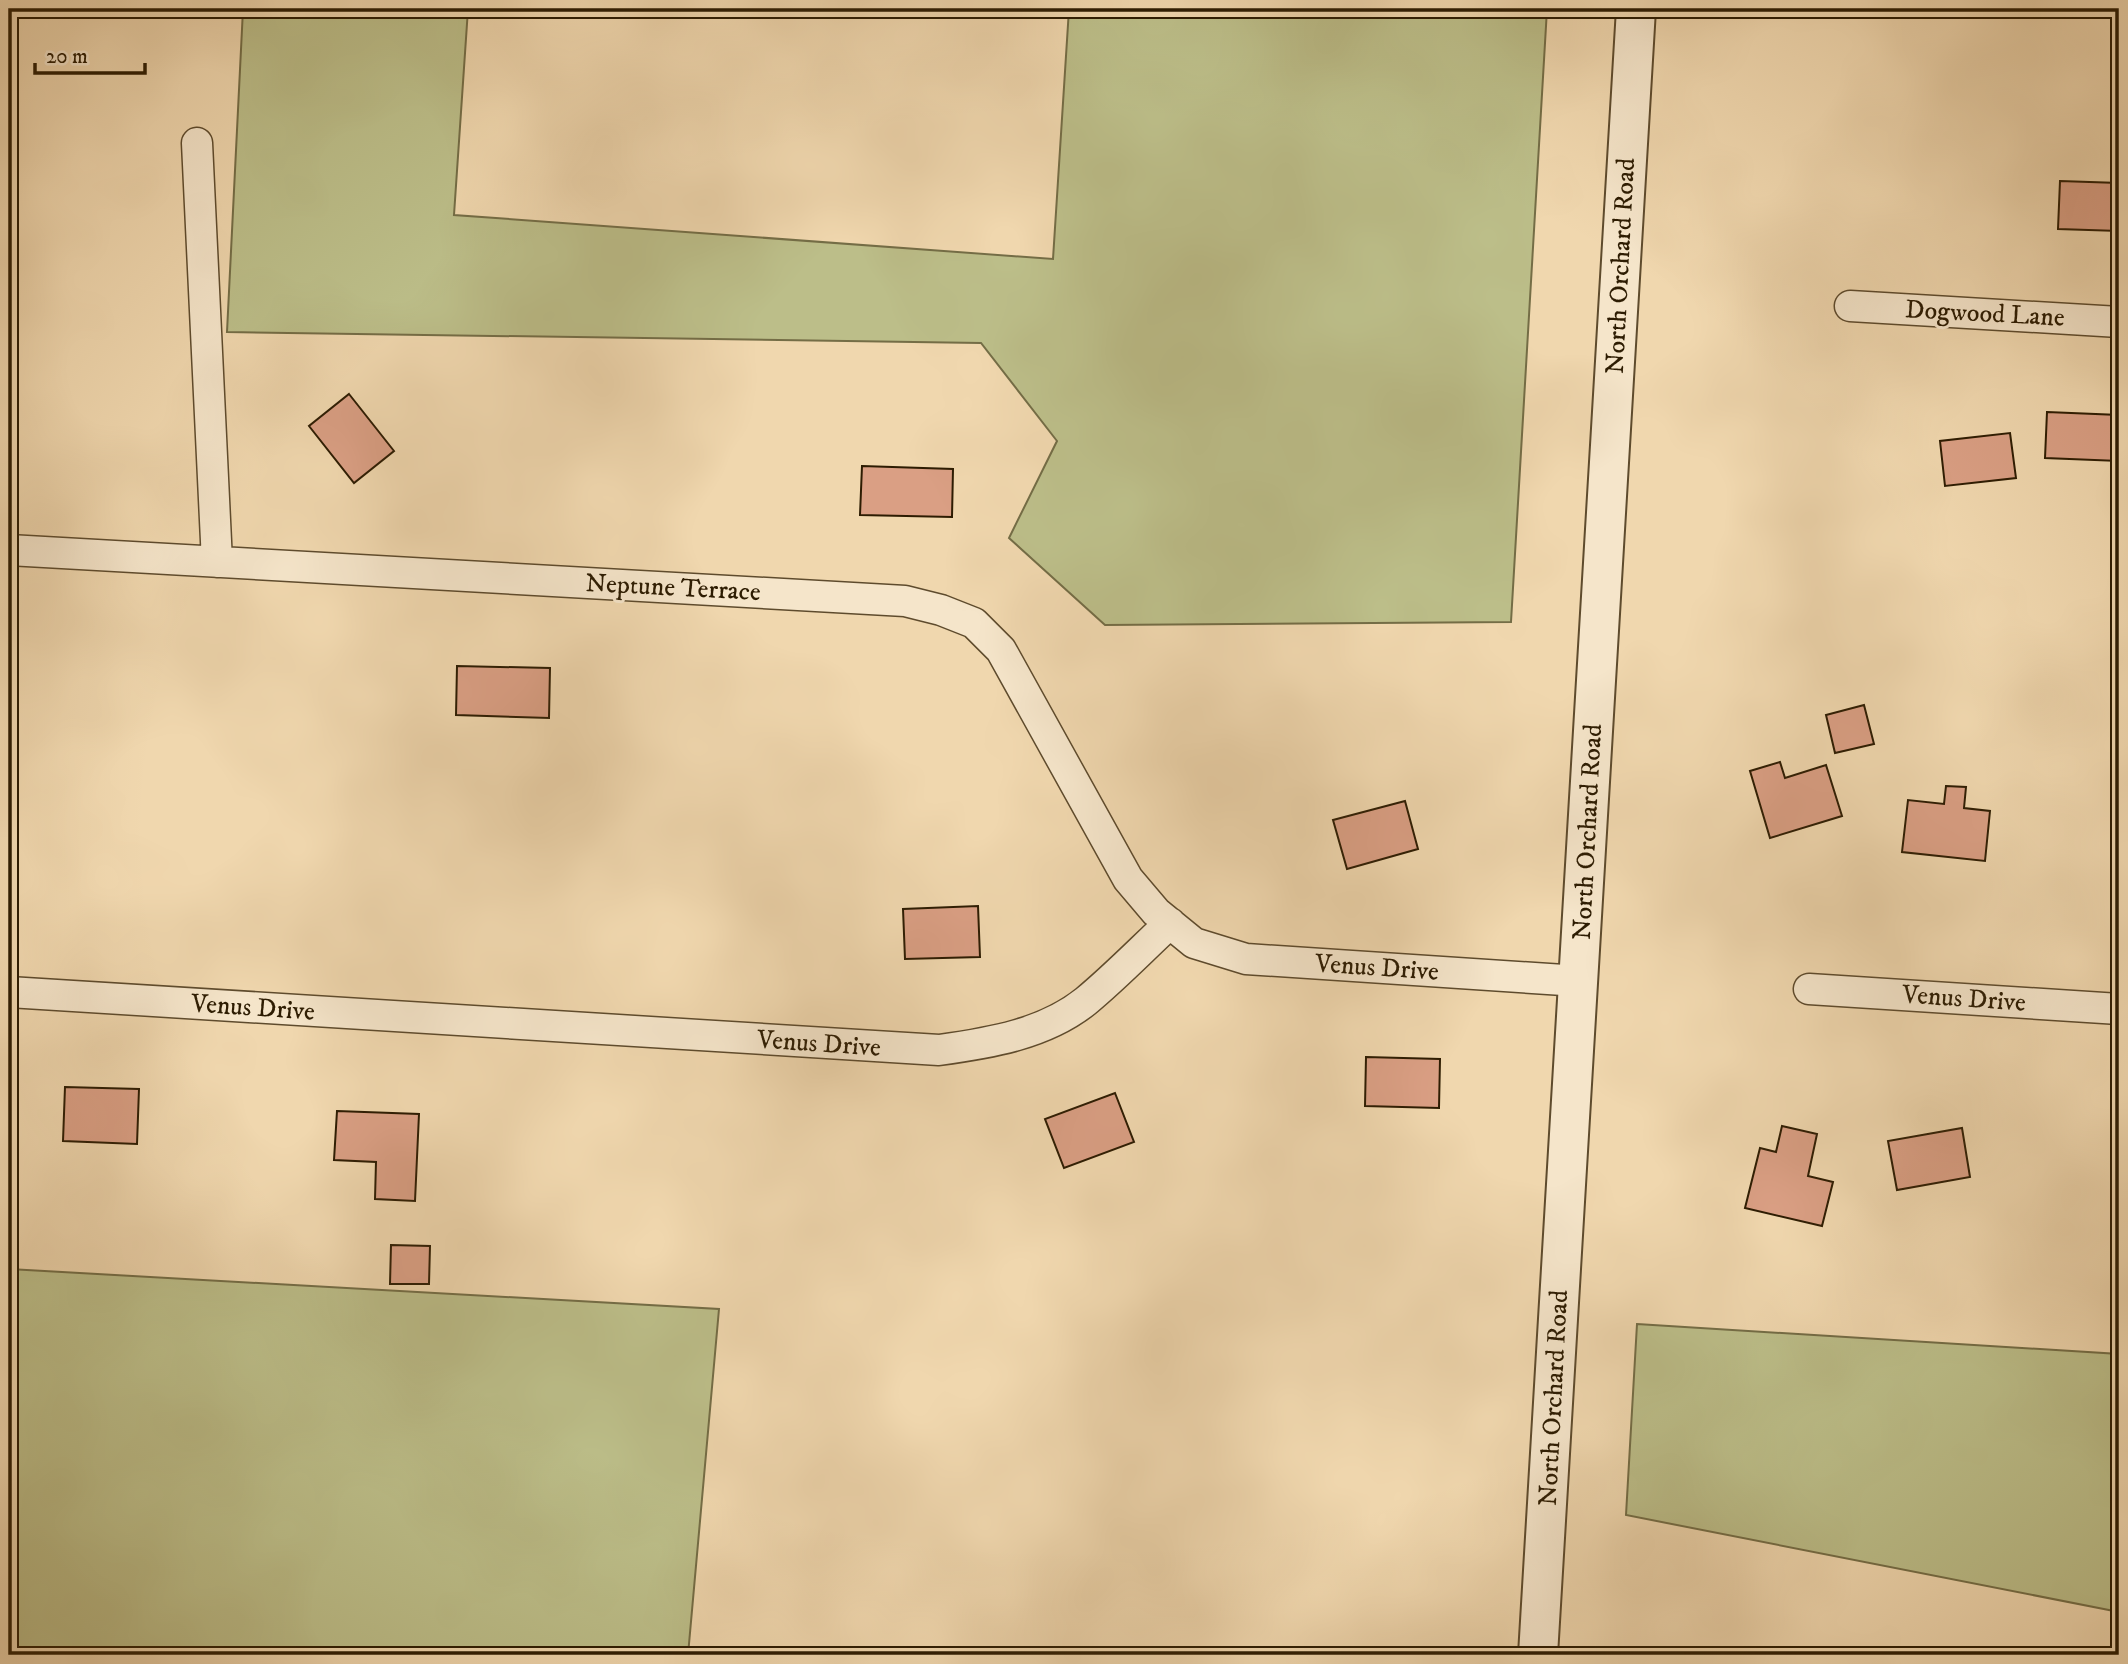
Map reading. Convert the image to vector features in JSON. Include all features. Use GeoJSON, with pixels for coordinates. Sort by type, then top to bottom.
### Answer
{"type":"FeatureCollection","features":[{"type":"Feature","properties":{"kind":"street","name":"North Orchard Road"},"geometry":{"type":"LineString","coordinates":[[1538,1655],[1636,9]]}},
{"type":"Feature","properties":{"kind":"street"},"geometry":{"type":"LineString","coordinates":[[197,143],[217,562]]}},
{"type":"Feature","properties":{"kind":"street","name":"Dogwood Lane"},"geometry":{"type":"LineString","coordinates":[[1850,306],[2119,321]]}},
{"type":"Feature","properties":{"kind":"street","name":"Neptune Terrace"},"geometry":{"type":"LineString","coordinates":[[9,550],[905,601],[941,610],[974,623],[1001,650],[1129,879],[1156,912],[1170,923]]}},
{"type":"Feature","properties":{"kind":"street","name":"Venus Drive"},"geometry":{"type":"LineString","coordinates":[[9,992],[939,1050],[990,1043],[1040,1027],[1084,1002],[1170,923],[1194,943],[1246,959],[1579,981]]}},
{"type":"Feature","properties":{"kind":"street","name":"Venus Drive"},"geometry":{"type":"LineString","coordinates":[[1810,989],[2119,1009]]}},
{"type":"Feature","properties":{"kind":"green space"},"geometry":{"type":"Polygon","coordinates":[[[243,9],[468,9],[454,215],[1053,259],[1069,9],[1547,9],[1511,622],[1105,625],[1009,538],[1057,441],[981,343],[227,332],[243,9]]]}},
{"type":"Feature","properties":{"kind":"green space"},"geometry":{"type":"Polygon","coordinates":[[[9,1269],[719,1309],[688,1655],[9,1655],[9,1269]]]}},
{"type":"Feature","properties":{"kind":"green space"},"geometry":{"type":"Polygon","coordinates":[[[1637,1324],[2119,1354],[2119,1612],[1626,1515],[1637,1324]]]}},
{"type":"Feature","properties":{"kind":"building"},"geometry":{"type":"Polygon","coordinates":[[[2060,181],[2119,183],[2119,231],[2058,229],[2060,181]]]}},
{"type":"Feature","properties":{"kind":"building"},"geometry":{"type":"Polygon","coordinates":[[[349,394],[394,451],[354,483],[309,426],[349,394]]]}},
{"type":"Feature","properties":{"kind":"building"},"geometry":{"type":"Polygon","coordinates":[[[2047,412],[2119,415],[2119,461],[2045,458],[2047,412]]]}},
{"type":"Feature","properties":{"kind":"building"},"geometry":{"type":"Polygon","coordinates":[[[2010,433],[2016,478],[1945,486],[1940,441],[2010,433]]]}},
{"type":"Feature","properties":{"kind":"building"},"geometry":{"type":"Polygon","coordinates":[[[862,466],[953,469],[952,517],[860,515],[862,466]]]}},
{"type":"Feature","properties":{"kind":"building"},"geometry":{"type":"Polygon","coordinates":[[[457,666],[550,668],[549,718],[456,715],[457,666]]]}},
{"type":"Feature","properties":{"kind":"building"},"geometry":{"type":"Polygon","coordinates":[[[1864,705],[1874,744],[1835,753],[1826,715],[1864,705]]]}},
{"type":"Feature","properties":{"kind":"building"},"geometry":{"type":"Polygon","coordinates":[[[1780,762],[1785,778],[1826,765],[1842,816],[1770,838],[1750,771],[1780,762]]]}},
{"type":"Feature","properties":{"kind":"building"},"geometry":{"type":"Polygon","coordinates":[[[1946,786],[1966,787],[1964,808],[1990,811],[1985,861],[1902,852],[1908,800],[1944,804],[1946,786]]]}},
{"type":"Feature","properties":{"kind":"building"},"geometry":{"type":"Polygon","coordinates":[[[1405,801],[1418,849],[1347,869],[1333,820],[1405,801]]]}},
{"type":"Feature","properties":{"kind":"building"},"geometry":{"type":"Polygon","coordinates":[[[978,906],[980,957],[905,959],[903,909],[978,906]]]}},
{"type":"Feature","properties":{"kind":"building"},"geometry":{"type":"Polygon","coordinates":[[[1366,1057],[1440,1059],[1439,1108],[1365,1106],[1366,1057]]]}},
{"type":"Feature","properties":{"kind":"building"},"geometry":{"type":"Polygon","coordinates":[[[65,1087],[139,1089],[137,1144],[63,1141],[65,1087]]]}},
{"type":"Feature","properties":{"kind":"building"},"geometry":{"type":"Polygon","coordinates":[[[1115,1093],[1134,1142],[1064,1168],[1045,1119],[1115,1093]]]}},
{"type":"Feature","properties":{"kind":"building"},"geometry":{"type":"Polygon","coordinates":[[[337,1111],[419,1114],[415,1201],[375,1199],[376,1162],[334,1160],[337,1111]]]}},
{"type":"Feature","properties":{"kind":"building"},"geometry":{"type":"Polygon","coordinates":[[[1782,1126],[1817,1134],[1808,1176],[1833,1182],[1822,1226],[1745,1208],[1760,1148],[1776,1152],[1782,1126]]]}},
{"type":"Feature","properties":{"kind":"building"},"geometry":{"type":"Polygon","coordinates":[[[1962,1128],[1970,1177],[1897,1190],[1888,1141],[1962,1128]]]}},
{"type":"Feature","properties":{"kind":"building"},"geometry":{"type":"Polygon","coordinates":[[[391,1245],[430,1246],[429,1284],[390,1284],[391,1245]]]}}]}
